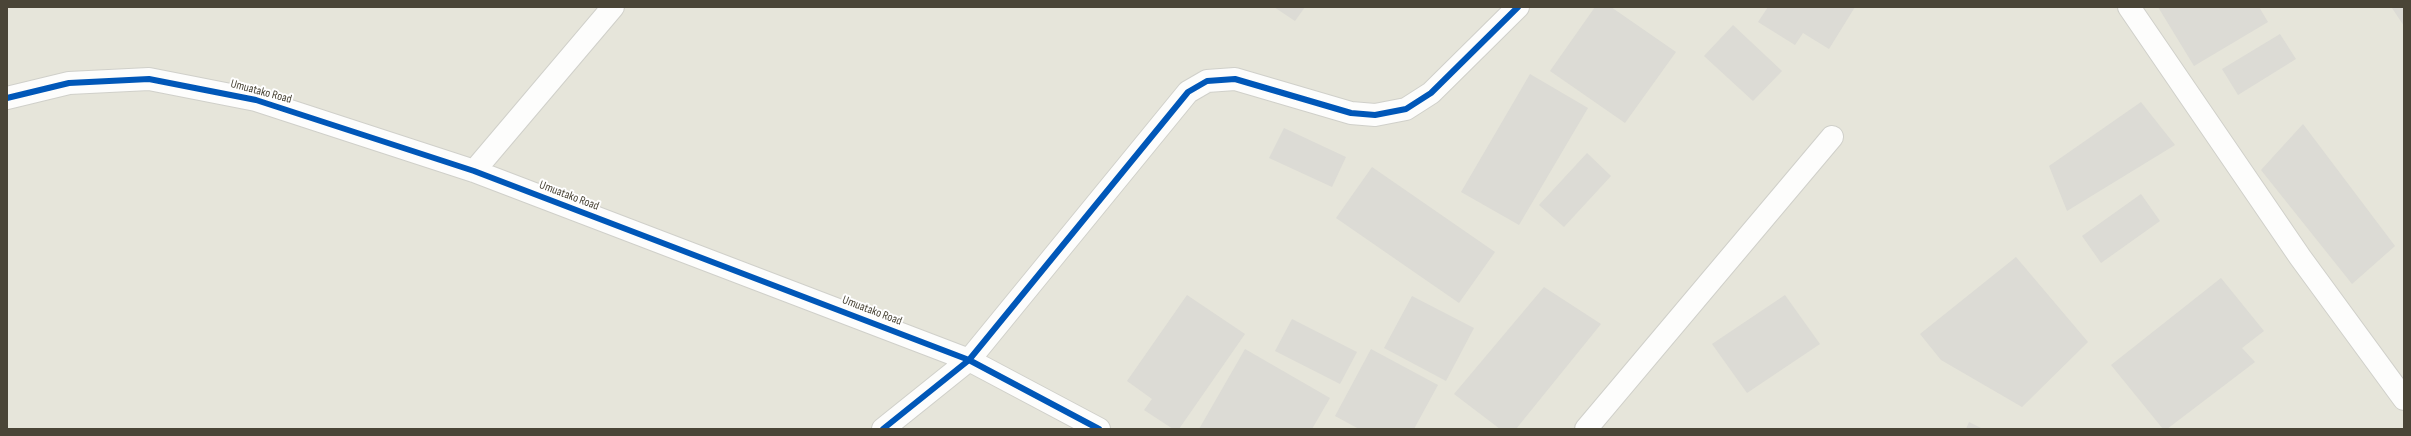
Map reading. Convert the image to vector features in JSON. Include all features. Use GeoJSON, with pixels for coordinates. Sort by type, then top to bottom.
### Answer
{"type":"FeatureCollection","features":[{"type":"Feature","properties":{"kind":"street"},"geometry":{"type":"LineString","coordinates":[[474,171],[613,7]]}},
{"type":"Feature","properties":{"kind":"street"},"geometry":{"type":"LineString","coordinates":[[883,429],[969,360],[1188,92],[1207,81],[1235,79],[1351,113],[1375,115],[1406,109],[1431,93],[1518,7]]}},
{"type":"Feature","properties":{"kind":"street"},"geometry":{"type":"LineString","coordinates":[[2130,7],[2300,256],[2404,399]]}},
{"type":"Feature","properties":{"kind":"street","name":"Umuatako Road"},"geometry":{"type":"LineString","coordinates":[[7,98],[69,83],[149,79],[256,100],[474,171],[969,360],[1100,429]]}},
{"type":"Feature","properties":{"kind":"street"},"geometry":{"type":"LineString","coordinates":[[1586,429],[1832,136]]}},
{"type":"Feature","properties":{"kind":"shaded area"},"geometry":{"type":"Polygon","coordinates":[[[7,7],[2404,7],[2404,429],[7,429],[7,7]]]}},
{"type":"Feature","properties":{"kind":"building"},"geometry":{"type":"Polygon","coordinates":[[[1274,7],[1305,7],[1295,21],[1274,7]]]}},
{"type":"Feature","properties":{"kind":"building"},"geometry":{"type":"Polygon","coordinates":[[[1595,7],[1611,7],[1676,52],[1625,123],[1550,71],[1595,7]]]}},
{"type":"Feature","properties":{"kind":"building"},"geometry":{"type":"Polygon","coordinates":[[[1768,7],[1855,7],[1829,49],[1803,33],[1795,45],[1758,22],[1768,7]]]}},
{"type":"Feature","properties":{"kind":"building"},"geometry":{"type":"Polygon","coordinates":[[[2158,7],[2259,7],[2268,22],[2194,66],[2158,7]]]}},
{"type":"Feature","properties":{"kind":"building"},"geometry":{"type":"Polygon","coordinates":[[[2404,7],[2404,26],[2392,8],[2404,7]]]}},
{"type":"Feature","properties":{"kind":"building"},"geometry":{"type":"Polygon","coordinates":[[[1733,25],[1782,71],[1753,101],[1704,56],[1733,25]]]}},
{"type":"Feature","properties":{"kind":"building"},"geometry":{"type":"Polygon","coordinates":[[[2280,34],[2296,59],[2238,95],[2222,69],[2280,34]]]}},
{"type":"Feature","properties":{"kind":"building"},"geometry":{"type":"Polygon","coordinates":[[[1530,74],[1588,108],[1519,225],[1461,192],[1530,74]]]}},
{"type":"Feature","properties":{"kind":"building"},"geometry":{"type":"Polygon","coordinates":[[[2141,102],[2175,145],[2067,211],[2049,166],[2141,102]]]}},
{"type":"Feature","properties":{"kind":"building"},"geometry":{"type":"Polygon","coordinates":[[[2303,124],[2395,246],[2352,284],[2261,170],[2303,124]]]}},
{"type":"Feature","properties":{"kind":"building"},"geometry":{"type":"Polygon","coordinates":[[[1284,128],[1346,157],[1332,187],[1269,158],[1284,128]]]}},
{"type":"Feature","properties":{"kind":"building"},"geometry":{"type":"Polygon","coordinates":[[[1587,153],[1611,176],[1564,227],[1539,205],[1587,153]]]}},
{"type":"Feature","properties":{"kind":"building"},"geometry":{"type":"Polygon","coordinates":[[[1372,167],[1495,252],[1459,303],[1336,218],[1372,167]]]}},
{"type":"Feature","properties":{"kind":"building"},"geometry":{"type":"Polygon","coordinates":[[[2141,194],[2160,221],[2101,263],[2082,236],[2141,194]]]}},
{"type":"Feature","properties":{"kind":"building"},"geometry":{"type":"Polygon","coordinates":[[[2016,257],[2088,342],[2022,407],[1941,360],[1920,334],[2016,257]]]}},
{"type":"Feature","properties":{"kind":"building"},"geometry":{"type":"Polygon","coordinates":[[[2221,278],[2264,331],[2242,348],[2255,362],[2167,429],[2163,429],[2111,365],[2221,278]]]}},
{"type":"Feature","properties":{"kind":"building"},"geometry":{"type":"Polygon","coordinates":[[[1544,287],[1601,324],[1516,429],[1500,429],[1454,394],[1544,287]]]}},
{"type":"Feature","properties":{"kind":"building"},"geometry":{"type":"Polygon","coordinates":[[[1187,295],[1245,334],[1179,429],[1173,429],[1144,410],[1152,399],[1127,381],[1187,295]]]}},
{"type":"Feature","properties":{"kind":"building"},"geometry":{"type":"Polygon","coordinates":[[[1785,295],[1820,344],[1747,393],[1712,344],[1785,295]]]}},
{"type":"Feature","properties":{"kind":"building"},"geometry":{"type":"Polygon","coordinates":[[[1412,296],[1474,328],[1446,381],[1384,348],[1412,296]]]}},
{"type":"Feature","properties":{"kind":"building"},"geometry":{"type":"Polygon","coordinates":[[[1292,319],[1357,352],[1340,384],[1275,351],[1292,319]]]}},
{"type":"Feature","properties":{"kind":"building"},"geometry":{"type":"Polygon","coordinates":[[[1245,349],[1330,398],[1312,429],[1199,429],[1245,349]]]}},
{"type":"Feature","properties":{"kind":"building"},"geometry":{"type":"Polygon","coordinates":[[[1371,349],[1438,385],[1414,429],[1359,429],[1335,416],[1371,349]]]}},
{"type":"Feature","properties":{"kind":"building"},"geometry":{"type":"Polygon","coordinates":[[[1969,422],[1983,429],[1966,429],[1969,422]]]}},
{"type":"Feature","properties":{"kind":"cycle path"},"geometry":{"type":"LineString","coordinates":[[883,429],[969,360],[1188,92],[1207,81],[1235,79],[1351,113],[1375,115],[1406,109],[1431,93],[1518,7]]}},
{"type":"Feature","properties":{"kind":"cycle path"},"geometry":{"type":"LineString","coordinates":[[7,98],[69,83],[149,79],[256,100],[474,171],[969,360],[1099,429]]}}]}
